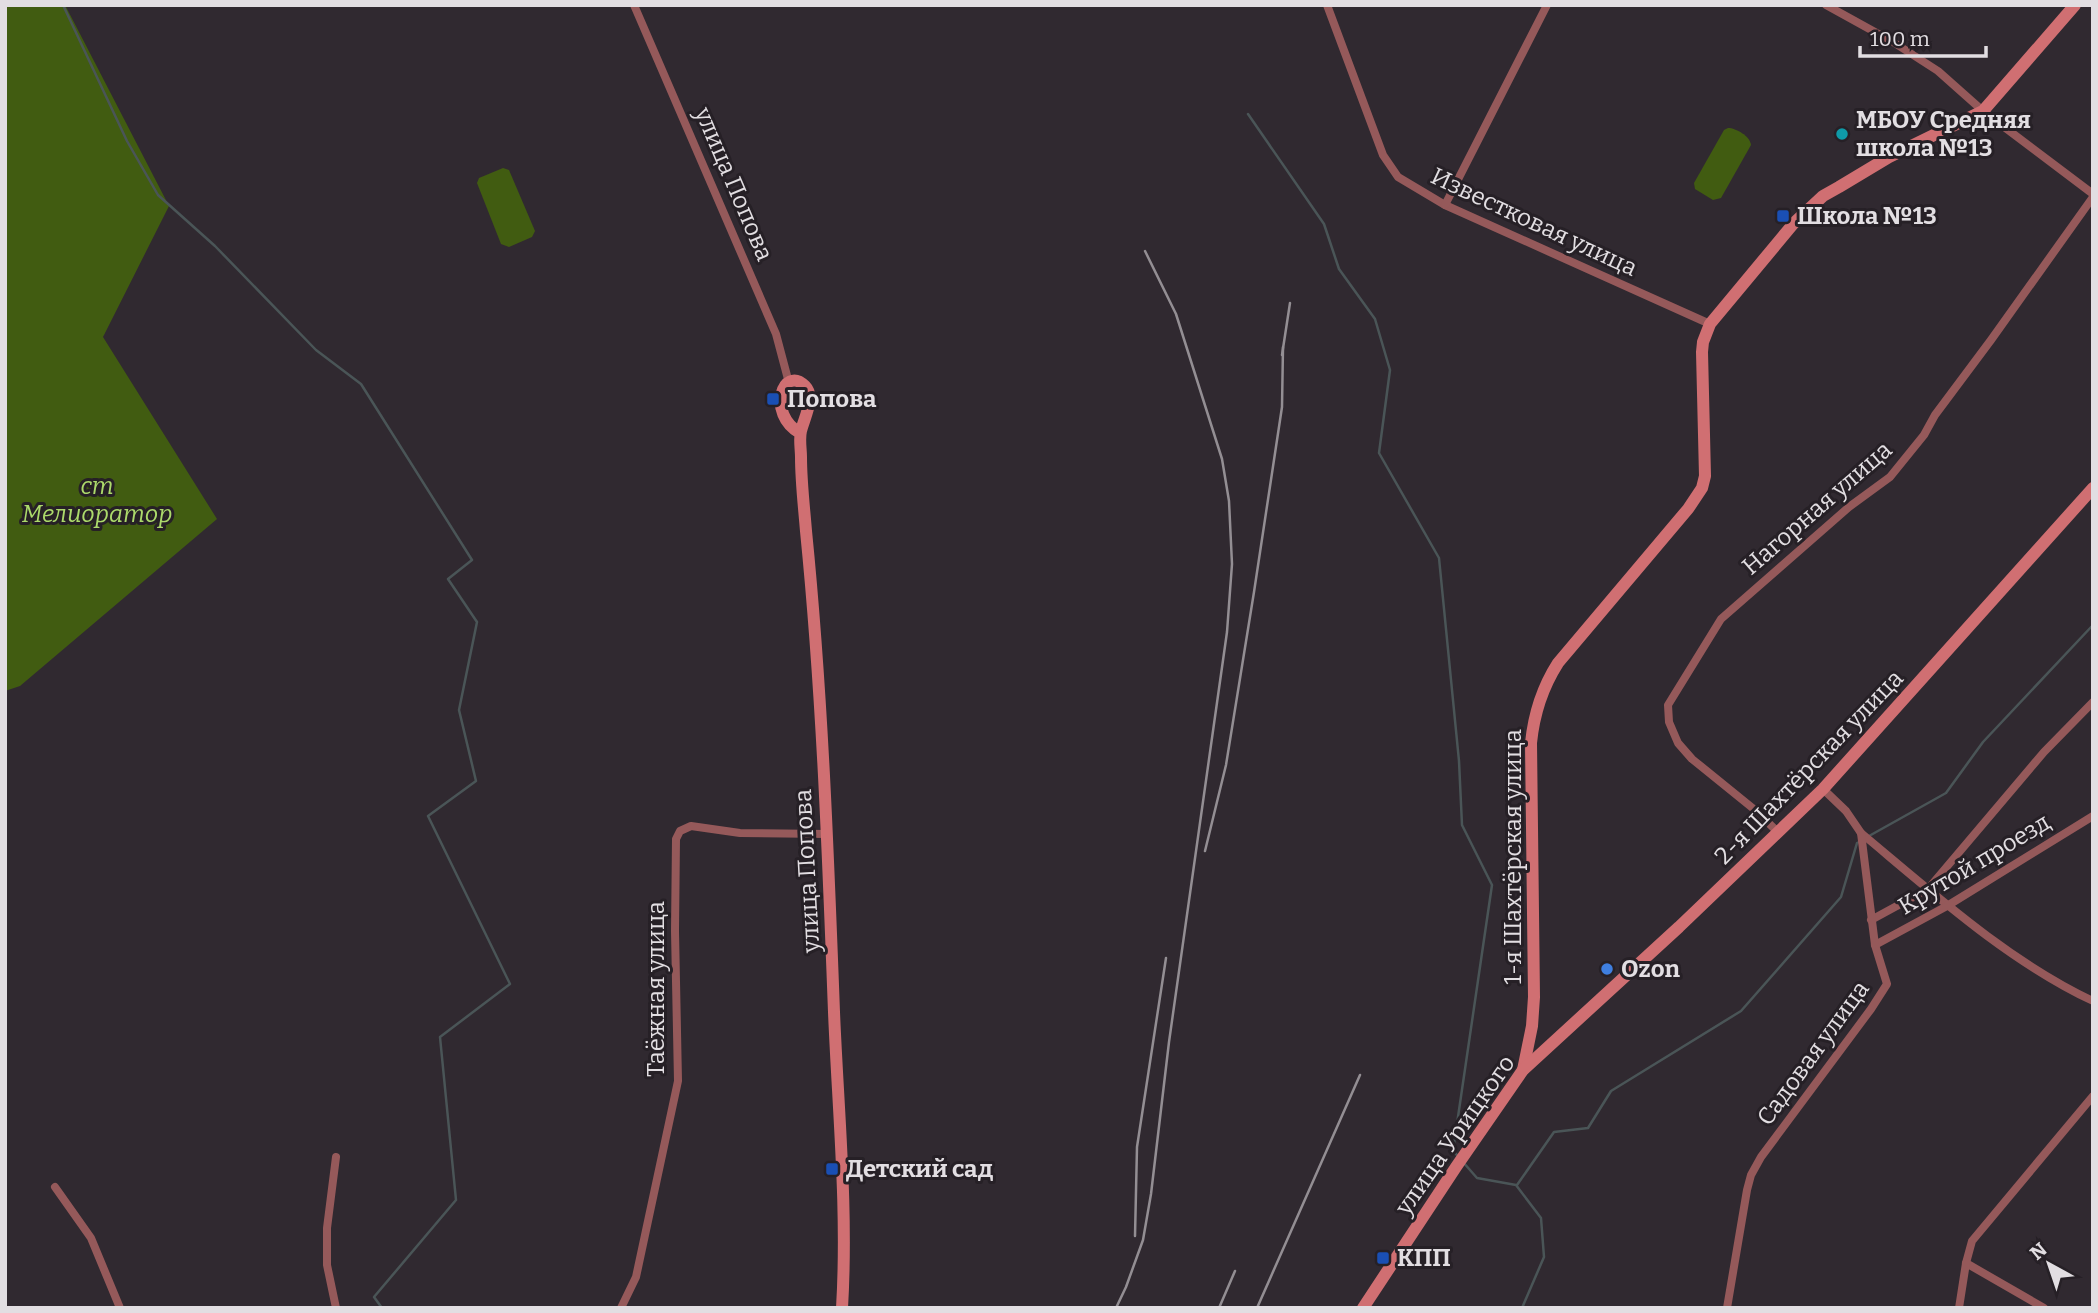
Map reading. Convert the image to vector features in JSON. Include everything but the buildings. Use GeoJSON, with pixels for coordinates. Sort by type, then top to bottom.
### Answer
{"type":"FeatureCollection","features":[{"type":"Feature","properties":{"kind":"street","name":"улица Попова"},"geometry":{"type":"LineString","coordinates":[[634,5],[776,334],[789,383]]}},
{"type":"Feature","properties":{"kind":"street","name":"Известковая улица"},"geometry":{"type":"LineString","coordinates":[[1327,5],[1384,155],[1398,177],[1445,205],[1710,324]]}},
{"type":"Feature","properties":{"kind":"street"},"geometry":{"type":"LineString","coordinates":[[1445,205],[1547,5]]}},
{"type":"Feature","properties":{"kind":"street"},"geometry":{"type":"LineString","coordinates":[[1826,5],[1893,42],[1938,71],[1983,111],[2093,196]]}},
{"type":"Feature","properties":{"kind":"street"},"geometry":{"type":"LineString","coordinates":[[1710,324],[1794,223],[1824,196],[1889,158],[1983,111],[2075,5]]}},
{"type":"Feature","properties":{"kind":"street","name":"Нагорная улица"},"geometry":{"type":"LineString","coordinates":[[1779,833],[1755,810],[1692,760],[1678,743],[1669,722],[1668,705],[1721,619],[1849,507],[1890,477],[1924,435],[1935,415],[2093,196]]}},
{"type":"Feature","properties":{"kind":"street","name":"1-я Шахтёрская улица"},"geometry":{"type":"LineString","coordinates":[[1523,1070],[1532,1026],[1534,997],[1531,743],[1537,707],[1546,682],[1558,663],[1688,509],[1702,488],[1706,450],[1702,352],[1710,324]]}},
{"type":"Feature","properties":{"kind":"street","name":"улица Попова"},"geometry":{"type":"LineString","coordinates":[[800,433],[786,422],[780,404],[782,391],[789,383],[799,382],[809,392],[807,415],[800,433],[802,494],[812,587],[827,834],[843,1220],[842,1308]]}},
{"type":"Feature","properties":{"kind":"street","name":"2-я Шахтёрская улица"},"geometry":{"type":"LineString","coordinates":[[1536,1057],[1779,833],[1823,789],[2093,488]]}},
{"type":"Feature","properties":{"kind":"street"},"geometry":{"type":"LineString","coordinates":[[1871,920],[1928,889],[2044,752],[2093,702]]}},
{"type":"Feature","properties":{"kind":"street"},"geometry":{"type":"LineString","coordinates":[[1823,789],[1846,811],[1861,833],[1947,906],[2065,988],[2093,1001]]}},
{"type":"Feature","properties":{"kind":"street","name":"Крутой проезд"},"geometry":{"type":"LineString","coordinates":[[1875,944],[1947,906],[2093,816]]}},
{"type":"Feature","properties":{"kind":"street","name":"Таёжная улица"},"geometry":{"type":"LineString","coordinates":[[621,1308],[636,1277],[678,1082],[675,868],[680,831],[691,826],[740,833],[827,834]]}},
{"type":"Feature","properties":{"kind":"street","name":"Садовая улица"},"geometry":{"type":"LineString","coordinates":[[1727,1308],[1751,1175],[1761,1157],[1888,984],[1875,944],[1861,833]]}},
{"type":"Feature","properties":{"kind":"street","name":"улица Урицкого"},"geometry":{"type":"LineString","coordinates":[[1363,1308],[1456,1167],[1523,1070],[1536,1057]]}},
{"type":"Feature","properties":{"kind":"street"},"geometry":{"type":"LineString","coordinates":[[1959,1308],[1969,1249],[1977,1233],[2093,1096]]}},
{"type":"Feature","properties":{"kind":"street"},"geometry":{"type":"LineString","coordinates":[[336,1157],[327,1240],[327,1265],[336,1308]]}},
{"type":"Feature","properties":{"kind":"street"},"geometry":{"type":"LineString","coordinates":[[55,1187],[91,1238],[120,1308]]}},
{"type":"Feature","properties":{"kind":"street"},"geometry":{"type":"LineString","coordinates":[[1966,1263],[2044,1308]]}},
{"type":"Feature","properties":{"kind":"green space","name":"ст Мелиоратор"},"geometry":{"type":"Polygon","coordinates":[[[5,5],[65,5],[169,206],[103,337],[217,519],[20,686],[5,691],[5,5]]]}},
{"type":"Feature","properties":{"kind":"green space"},"geometry":{"type":"Polygon","coordinates":[[[1728,128],[1742,133],[1751,145],[1721,198],[1713,200],[1695,189],[1694,183],[1724,130],[1728,128]]]}},
{"type":"Feature","properties":{"kind":"green space"},"geometry":{"type":"Polygon","coordinates":[[[503,168],[509,170],[535,231],[532,237],[509,247],[501,244],[477,183],[479,178],[503,168]]]}},
{"type":"Feature","properties":{"kind":"waterway"},"geometry":{"type":"LineString","coordinates":[[63,5],[127,141],[158,195],[215,246],[316,350],[361,384],[472,560],[448,579],[477,622],[459,710],[476,781],[428,816],[510,984],[440,1037],[456,1200],[374,1297],[382,1308]]}},
{"type":"Feature","properties":{"kind":"waterway"},"geometry":{"type":"LineString","coordinates":[[1248,114],[1324,224],[1339,269],[1375,319],[1390,370],[1379,453],[1439,558],[1459,761],[1462,825],[1492,885],[1453,1151],[1459,1157]]}},
{"type":"Feature","properties":{"kind":"waterway"},"geometry":{"type":"LineString","coordinates":[[1869,836],[1946,793],[1983,742],[2093,625]]}},
{"type":"Feature","properties":{"kind":"waterway"},"geometry":{"type":"LineString","coordinates":[[1517,1185],[1554,1132],[1588,1128],[1611,1091],[1741,1011],[1841,897],[1857,843],[1861,841]]}},
{"type":"Feature","properties":{"kind":"waterway"},"geometry":{"type":"LineString","coordinates":[[1463,1162],[1477,1178],[1516,1185],[1541,1218],[1544,1257],[1522,1308]]}},
{"type":"Feature","properties":{"kind":"railway"},"geometry":{"type":"LineString","coordinates":[[1116,1308],[1143,1240],[1151,1194],[1169,1042],[1227,632],[1232,564],[1229,501],[1222,459],[1176,314],[1145,251]]}},
{"type":"Feature","properties":{"kind":"railway"},"geometry":{"type":"LineString","coordinates":[[1282,355],[1290,303]]}},
{"type":"Feature","properties":{"kind":"railway"},"geometry":{"type":"LineString","coordinates":[[1205,851],[1226,765],[1254,592],[1282,407],[1283,347]]}},
{"type":"Feature","properties":{"kind":"railway"},"geometry":{"type":"LineString","coordinates":[[1135,1236],[1137,1147],[1166,958]]}},
{"type":"Feature","properties":{"kind":"railway"},"geometry":{"type":"LineString","coordinates":[[1257,1308],[1360,1075]]}},
{"type":"Feature","properties":{"kind":"railway"},"geometry":{"type":"LineString","coordinates":[[1219,1308],[1235,1271]]}},
{"type":"Feature","properties":{"kind":"place","name":"МБОУ Средняя школа №13"},"geometry":{"type":"Point","coordinates":[1842,134]}},
{"type":"Feature","properties":{"kind":"place","name":"Школа №13"},"geometry":{"type":"Point","coordinates":[1783,216]}},
{"type":"Feature","properties":{"kind":"place","name":"Попова"},"geometry":{"type":"Point","coordinates":[773,399]}},
{"type":"Feature","properties":{"kind":"place","name":"Ozon"},"geometry":{"type":"Point","coordinates":[1607,969]}},
{"type":"Feature","properties":{"kind":"place","name":"Детский сад"},"geometry":{"type":"Point","coordinates":[832,1169]}},
{"type":"Feature","properties":{"kind":"place","name":"КПП"},"geometry":{"type":"Point","coordinates":[1383,1258]}}]}
